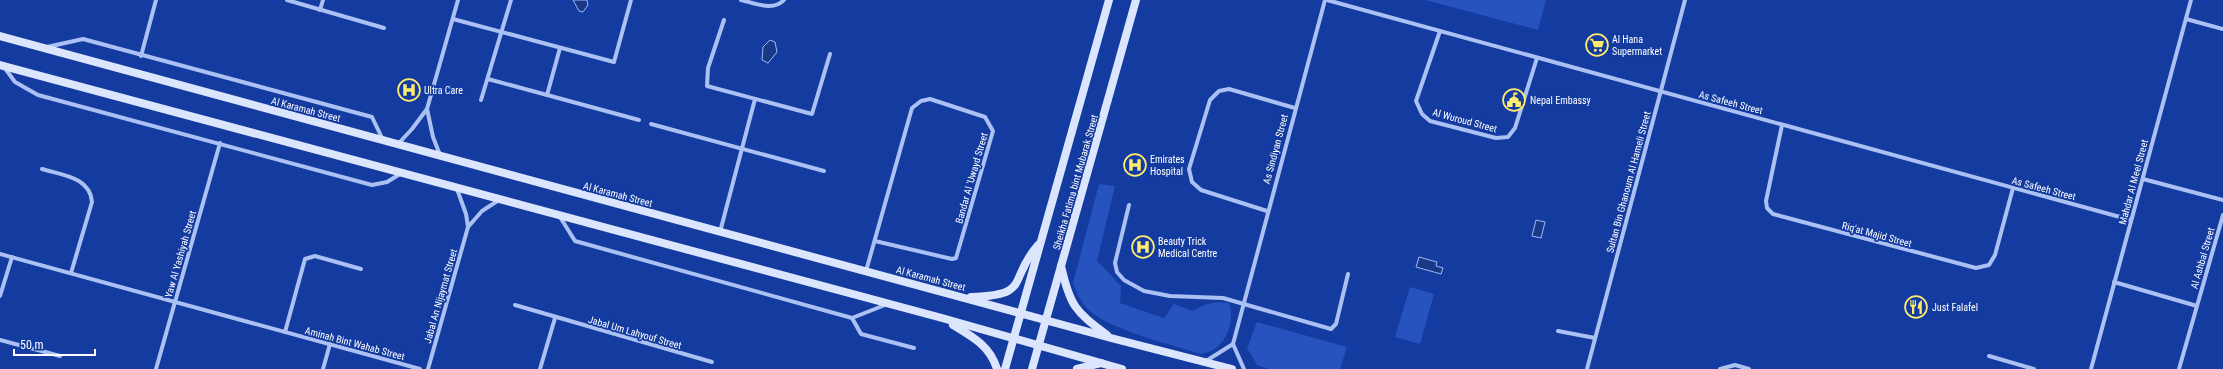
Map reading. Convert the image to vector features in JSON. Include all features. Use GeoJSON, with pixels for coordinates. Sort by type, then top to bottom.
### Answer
{"type":"FeatureCollection","features":[{"type":"Feature","properties":{"kind":"main road","name":"Sheikha Fatima bint Mubarak Street"},"geometry":{"type":"LineString","coordinates":[[1005,369],[1109,0]]}},
{"type":"Feature","properties":{"kind":"main road","name":"Sheikha Fatima bint Mubarak Street"},"geometry":{"type":"LineString","coordinates":[[1032,369],[1136,0]]}},
{"type":"Feature","properties":{"kind":"main road","name":"Al Karamah Street"},"geometry":{"type":"LineString","coordinates":[[0,36],[1111,338],[1232,369]]}},
{"type":"Feature","properties":{"kind":"main road"},"geometry":{"type":"LineString","coordinates":[[2,66],[885,305],[942,318],[1122,369]]}},
{"type":"Feature","properties":{"kind":"main road"},"geometry":{"type":"LineString","coordinates":[[963,297],[996,296],[1007,292],[1017,284],[1028,256],[1040,243]]}},
{"type":"Feature","properties":{"kind":"main road"},"geometry":{"type":"LineString","coordinates":[[1061,266],[1067,291],[1074,307],[1084,318],[1111,338]]}},
{"type":"Feature","properties":{"kind":"main road"},"geometry":{"type":"LineString","coordinates":[[942,318],[982,344],[991,355],[997,369]]}},
{"type":"Feature","properties":{"kind":"main road"},"geometry":{"type":"LineString","coordinates":[[1077,369],[1102,363]]}},
{"type":"Feature","properties":{"kind":"street"},"geometry":{"type":"LineString","coordinates":[[141,56],[156,0]]}},
{"type":"Feature","properties":{"kind":"street"},"geometry":{"type":"LineString","coordinates":[[287,0],[384,28]]}},
{"type":"Feature","properties":{"kind":"street"},"geometry":{"type":"LineString","coordinates":[[320,10],[323,0]]}},
{"type":"Feature","properties":{"kind":"street"},"geometry":{"type":"LineString","coordinates":[[398,144],[412,129],[427,109],[458,0]]}},
{"type":"Feature","properties":{"kind":"street"},"geometry":{"type":"LineString","coordinates":[[481,100],[511,0]]}},
{"type":"Feature","properties":{"kind":"street"},"geometry":{"type":"LineString","coordinates":[[453,19],[614,62],[631,0]]}},
{"type":"Feature","properties":{"kind":"street"},"geometry":{"type":"LineString","coordinates":[[741,0],[773,7],[779,5],[784,0]]}},
{"type":"Feature","properties":{"kind":"street","name":"As Safeeh Street"},"geometry":{"type":"LineString","coordinates":[[1326,0],[2131,220]]}},
{"type":"Feature","properties":{"kind":"street","name":"As Sindiyan Street"},"geometry":{"type":"LineString","coordinates":[[1233,344],[1267,211],[1326,0]]}},
{"type":"Feature","properties":{"kind":"street","name":"Sultan Bin Ghanoum Al Hameli Street"},"geometry":{"type":"LineString","coordinates":[[1587,369],[1685,0]]}},
{"type":"Feature","properties":{"kind":"street","name":"Mahdar Al Meel Street"},"geometry":{"type":"LineString","coordinates":[[2090,369],[2191,0]]}},
{"type":"Feature","properties":{"kind":"street"},"geometry":{"type":"LineString","coordinates":[[2186,19],[2223,29]]}},
{"type":"Feature","properties":{"kind":"street"},"geometry":{"type":"LineString","coordinates":[[724,20],[708,68],[707,86],[812,114],[830,54]]}},
{"type":"Feature","properties":{"kind":"street","name":"Al Wuroud Street"},"geometry":{"type":"LineString","coordinates":[[1440,31],[1416,101],[1422,114],[1430,121],[1496,138],[1508,137],[1515,128],[1537,58]]}},
{"type":"Feature","properties":{"kind":"street"},"geometry":{"type":"LineString","coordinates":[[44,48],[83,39],[372,118],[384,140]]}},
{"type":"Feature","properties":{"kind":"street"},"geometry":{"type":"LineString","coordinates":[[547,95],[560,48]]}},
{"type":"Feature","properties":{"kind":"street"},"geometry":{"type":"LineString","coordinates":[[2,66],[15,82],[38,95],[372,185],[387,182],[400,174]]}},
{"type":"Feature","properties":{"kind":"street"},"geometry":{"type":"LineString","coordinates":[[488,79],[639,120]]}},
{"type":"Feature","properties":{"kind":"street"},"geometry":{"type":"LineString","coordinates":[[1267,211],[1201,190],[1192,182],[1188,169],[1210,100],[1219,91],[1229,90],[1295,108]]}},
{"type":"Feature","properties":{"kind":"street"},"geometry":{"type":"LineString","coordinates":[[720,232],[755,99]]}},
{"type":"Feature","properties":{"kind":"street","name":"Bandar Al 'Uwayd Street"},"geometry":{"type":"LineString","coordinates":[[866,271],[912,108],[921,101],[930,99],[985,116],[993,131],[956,258],[952,259],[875,241]]}},
{"type":"Feature","properties":{"kind":"street"},"geometry":{"type":"LineString","coordinates":[[427,109],[433,137],[441,156]]}},
{"type":"Feature","properties":{"kind":"street"},"geometry":{"type":"LineString","coordinates":[[652,124],[742,150],[824,171]]}},
{"type":"Feature","properties":{"kind":"street","name":"Riq'at Majid Street"},"geometry":{"type":"LineString","coordinates":[[1782,124],[1766,201],[1768,208],[1773,214],[1976,268],[1989,265],[1995,255],[2013,188]]}},
{"type":"Feature","properties":{"kind":"street","name":"Yaw Al Yashiyah Street"},"geometry":{"type":"LineString","coordinates":[[156,369],[220,143]]}},
{"type":"Feature","properties":{"kind":"street"},"geometry":{"type":"LineString","coordinates":[[42,169],[79,181],[89,189],[91,196],[92,202],[71,273]]}},
{"type":"Feature","properties":{"kind":"street"},"geometry":{"type":"LineString","coordinates":[[2143,179],[2223,200]]}},
{"type":"Feature","properties":{"kind":"street","name":"Jabal An Nijaymat Street"},"geometry":{"type":"LineString","coordinates":[[428,369],[468,227],[466,214],[457,189]]}},
{"type":"Feature","properties":{"kind":"street","name":"Jabal An Nijaymat Street"},"geometry":{"type":"LineString","coordinates":[[468,227],[482,211],[499,200]]}},
{"type":"Feature","properties":{"kind":"street"},"geometry":{"type":"LineString","coordinates":[[1129,205],[1115,263],[1117,272],[1124,280],[1144,291],[1163,295],[1223,298],[1331,329],[1336,324],[1348,274]]}},
{"type":"Feature","properties":{"kind":"street","name":"Al Ashbal Street"},"geometry":{"type":"LineString","coordinates":[[2179,369],[2223,216]]}},
{"type":"Feature","properties":{"kind":"street"},"geometry":{"type":"LineString","coordinates":[[560,217],[575,241],[852,318],[885,305]]}},
{"type":"Feature","properties":{"kind":"street","name":"Aminah Bint Wahab Street"},"geometry":{"type":"LineString","coordinates":[[0,254],[420,369]]}},
{"type":"Feature","properties":{"kind":"street"},"geometry":{"type":"LineString","coordinates":[[285,332],[305,259],[307,257],[314,256],[362,269]]}},
{"type":"Feature","properties":{"kind":"street"},"geometry":{"type":"LineString","coordinates":[[0,296],[12,257]]}},
{"type":"Feature","properties":{"kind":"street"},"geometry":{"type":"LineString","coordinates":[[2114,282],[2197,306]]}},
{"type":"Feature","properties":{"kind":"street","name":"Jabal Um Lahyouf Street"},"geometry":{"type":"LineString","coordinates":[[514,305],[712,362]]}},
{"type":"Feature","properties":{"kind":"street"},"geometry":{"type":"LineString","coordinates":[[540,369],[555,318]]}},
{"type":"Feature","properties":{"kind":"street"},"geometry":{"type":"LineString","coordinates":[[852,318],[861,334],[914,348]]}},
{"type":"Feature","properties":{"kind":"street"},"geometry":{"type":"LineString","coordinates":[[1558,331],[1595,338]]}},
{"type":"Feature","properties":{"kind":"street"},"geometry":{"type":"LineString","coordinates":[[0,340],[60,356]]}},
{"type":"Feature","properties":{"kind":"street"},"geometry":{"type":"LineString","coordinates":[[323,369],[330,344]]}},
{"type":"Feature","properties":{"kind":"street"},"geometry":{"type":"LineString","coordinates":[[1205,362],[1233,344],[1244,369]]}},
{"type":"Feature","properties":{"kind":"street"},"geometry":{"type":"LineString","coordinates":[[1989,356],[2034,369]]}},
{"type":"Feature","properties":{"kind":"street"},"geometry":{"type":"LineString","coordinates":[[1720,369],[1735,365],[1749,369]]}},
{"type":"Feature","properties":{"kind":"shaded area"},"geometry":{"type":"Polygon","coordinates":[[[573,0],[587,0],[588,5],[583,12],[579,11],[573,0]]]}},
{"type":"Feature","properties":{"kind":"shaded area"},"geometry":{"type":"Polygon","coordinates":[[[1425,0],[1546,0],[1538,30],[1425,0]]]}},
{"type":"Feature","properties":{"kind":"shaded area"},"geometry":{"type":"Polygon","coordinates":[[[770,40],[775,42],[777,52],[768,63],[762,60],[763,47],[770,40]]]}},
{"type":"Feature","properties":{"kind":"shaded area"},"geometry":{"type":"Polygon","coordinates":[[[1099,184],[1115,186],[1097,261],[1121,286],[1120,303],[1164,318],[1174,304],[1193,311],[1211,303],[1229,303],[1231,309],[1231,322],[1226,336],[1218,346],[1201,354],[1160,342],[1111,324],[1099,318],[1084,305],[1073,283],[1099,184]]]}},
{"type":"Feature","properties":{"kind":"shaded area"},"geometry":{"type":"Polygon","coordinates":[[[1536,220],[1545,222],[1541,238],[1532,236],[1536,220]]]}},
{"type":"Feature","properties":{"kind":"shaded area"},"geometry":{"type":"Polygon","coordinates":[[[1419,257],[1437,262],[1436,266],[1443,268],[1441,274],[1416,267],[1419,257]]]}},
{"type":"Feature","properties":{"kind":"shaded area"},"geometry":{"type":"Polygon","coordinates":[[[1410,287],[1434,294],[1420,344],[1395,337],[1410,287]]]}},
{"type":"Feature","properties":{"kind":"shaded area"},"geometry":{"type":"Polygon","coordinates":[[[1257,322],[1347,347],[1340,369],[1268,369],[1257,365],[1247,348],[1257,322]]]}},
{"type":"Feature","properties":{"kind":"place","name":"Al Hana Supermarket"},"geometry":{"type":"Point","coordinates":[1597,45]}},
{"type":"Feature","properties":{"kind":"place","name":"Ultra Care"},"geometry":{"type":"Point","coordinates":[409,90]}},
{"type":"Feature","properties":{"kind":"place","name":"Nepal Embassy"},"geometry":{"type":"Point","coordinates":[1514,100]}},
{"type":"Feature","properties":{"kind":"place","name":"Emirates Hospital"},"geometry":{"type":"Point","coordinates":[1135,165]}},
{"type":"Feature","properties":{"kind":"place","name":"Beauty Trick Medical Centre"},"geometry":{"type":"Point","coordinates":[1143,247]}},
{"type":"Feature","properties":{"kind":"place","name":"Just Falafel"},"geometry":{"type":"Point","coordinates":[1916,307]}}]}
